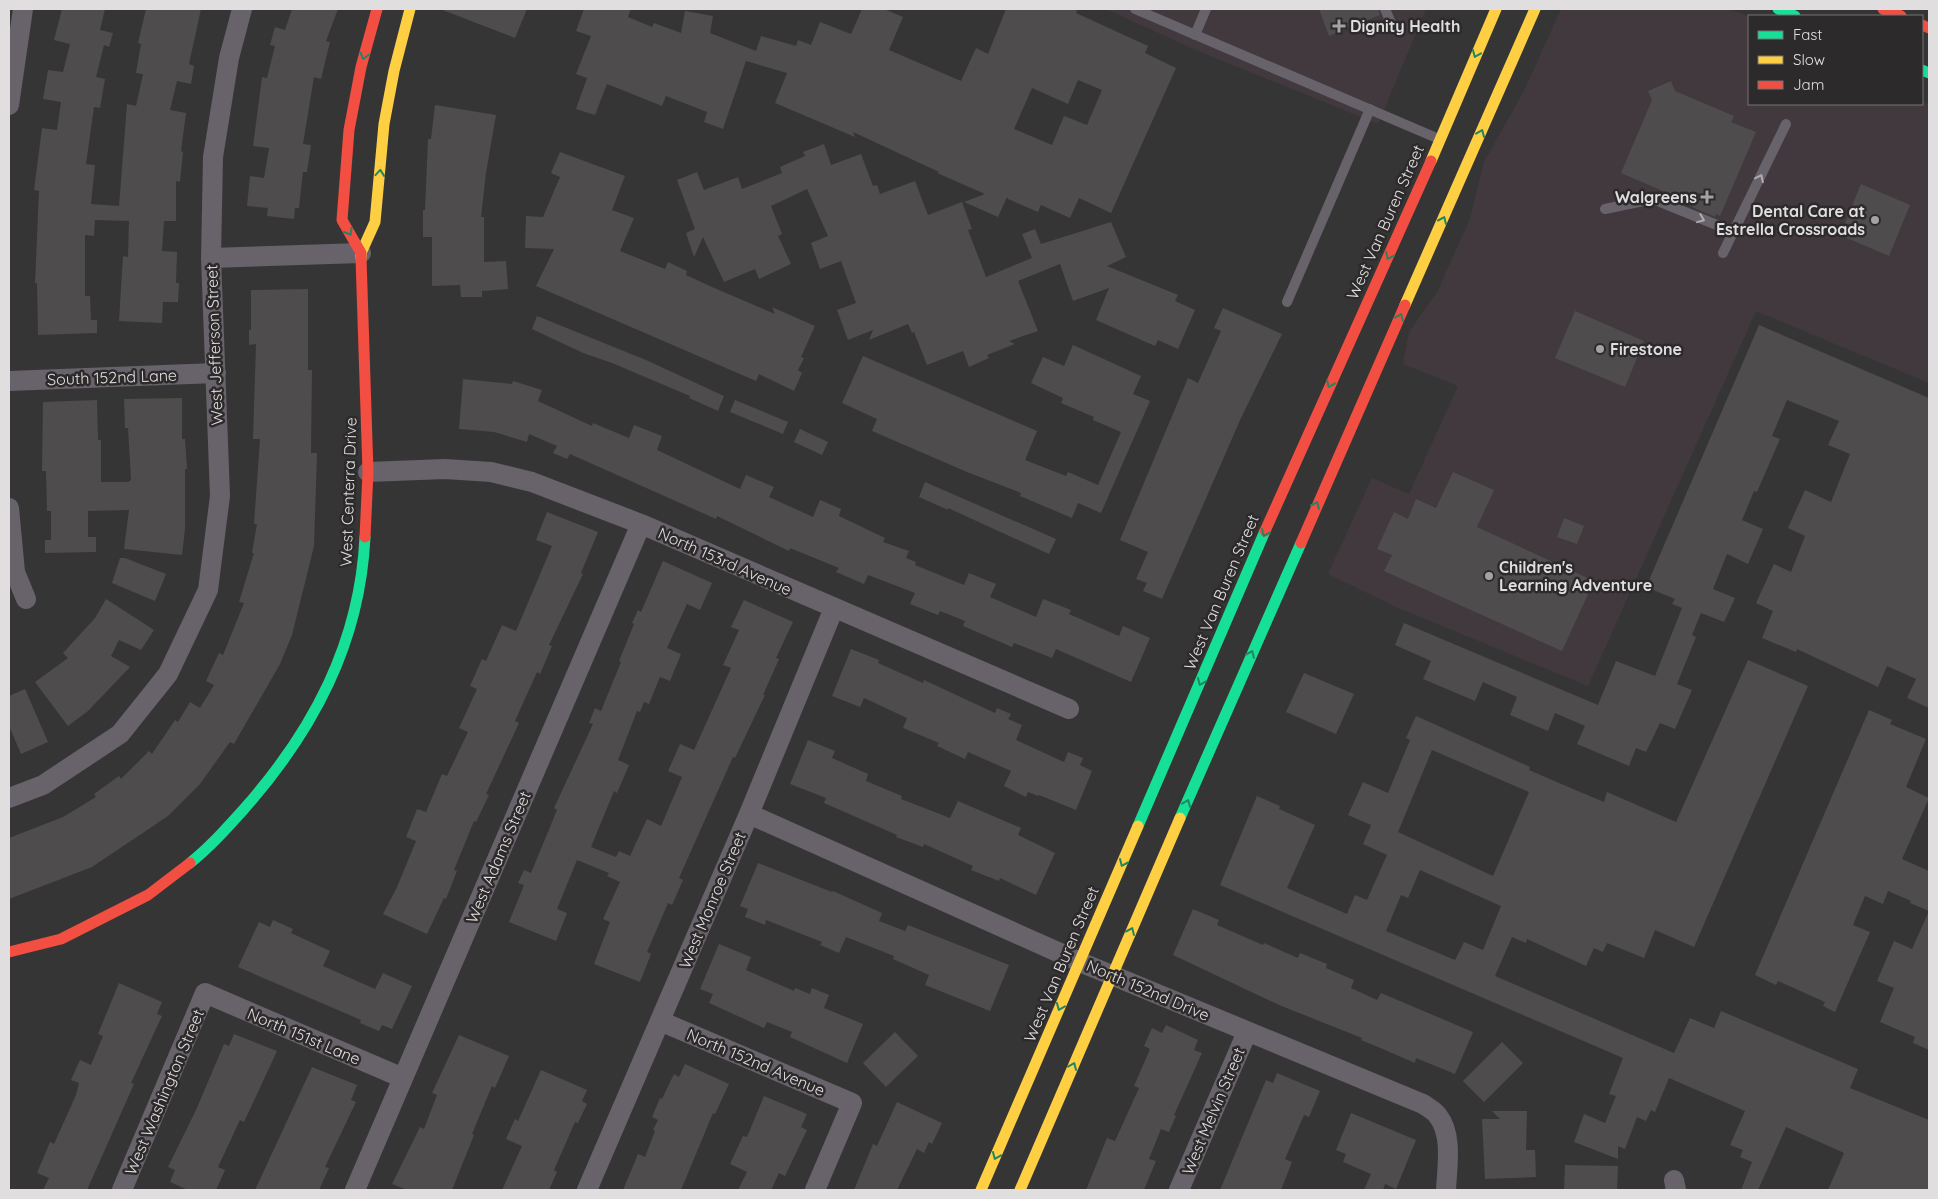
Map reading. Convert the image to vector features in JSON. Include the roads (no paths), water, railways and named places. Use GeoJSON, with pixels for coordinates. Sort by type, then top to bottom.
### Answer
{"type":"FeatureCollection","features":[{"type":"Feature","properties":{"kind":"main road","name":"West Centerra Drive"},"geometry":{"type":"LineString","coordinates":[[361,253],[342,220],[349,130],[377,9]]}},
{"type":"Feature","properties":{"kind":"main road","name":"West Centerra Drive"},"geometry":{"type":"LineString","coordinates":[[9,952],[61,939],[148,895],[208,848],[240,815],[294,748],[315,712],[342,652],[356,609],[364,560],[368,472],[361,253],[375,222],[395,35],[410,9]]}},
{"type":"Feature","properties":{"kind":"main road","name":"West Van Buren Street"},"geometry":{"type":"LineString","coordinates":[[981,1190],[1354,341],[1496,9]]}},
{"type":"Feature","properties":{"kind":"main road"},"geometry":{"type":"LineString","coordinates":[[1020,1190],[1380,352],[1535,9]]}},
{"type":"Feature","properties":{"kind":"main road"},"geometry":{"type":"LineString","coordinates":[[1778,9],[1793,15]]}},
{"type":"Feature","properties":{"kind":"main road"},"geometry":{"type":"LineString","coordinates":[[1883,9],[1898,15]]}},
{"type":"Feature","properties":{"kind":"main road"},"geometry":{"type":"LineString","coordinates":[[371,29],[395,35]]}},
{"type":"Feature","properties":{"kind":"street"},"geometry":{"type":"LineString","coordinates":[[9,105],[23,9]]}},
{"type":"Feature","properties":{"kind":"street","name":"West Jefferson Street"},"geometry":{"type":"LineString","coordinates":[[9,798],[43,785],[120,734],[168,674],[208,590],[220,496],[211,258],[213,157],[229,58],[242,9]]}},
{"type":"Feature","properties":{"kind":"street"},"geometry":{"type":"LineString","coordinates":[[211,258],[361,253]]}},
{"type":"Feature","properties":{"kind":"street","name":"South 152nd Lane"},"geometry":{"type":"LineString","coordinates":[[9,381],[216,373]]}},
{"type":"Feature","properties":{"kind":"street","name":"North 153rd Avenue"},"geometry":{"type":"LineString","coordinates":[[368,472],[445,469],[491,472],[532,482],[641,524],[1070,709]]}},
{"type":"Feature","properties":{"kind":"street"},"geometry":{"type":"LineString","coordinates":[[9,508],[15,572],[26,599]]}},
{"type":"Feature","properties":{"kind":"street","name":"West Adams Street"},"geometry":{"type":"LineString","coordinates":[[355,1190],[641,524]]}},
{"type":"Feature","properties":{"kind":"street","name":"West Monroe Street"},"geometry":{"type":"LineString","coordinates":[[587,1190],[749,814],[834,608]]}},
{"type":"Feature","properties":{"kind":"street","name":"North 152nd Drive"},"geometry":{"type":"LineString","coordinates":[[749,814],[1080,962],[1423,1104],[1438,1116],[1445,1130],[1448,1152],[1446,1190]]}},
{"type":"Feature","properties":{"kind":"street","name":"North 151st Lane"},"geometry":{"type":"LineString","coordinates":[[206,993],[403,1078]]}},
{"type":"Feature","properties":{"kind":"street","name":"West Washington Street"},"geometry":{"type":"LineString","coordinates":[[122,1190],[206,993]]}},
{"type":"Feature","properties":{"kind":"street","name":"North 152nd Avenue"},"geometry":{"type":"LineString","coordinates":[[660,1022],[852,1103],[815,1190]]}},
{"type":"Feature","properties":{"kind":"street","name":"West Melvin Street"},"geometry":{"type":"LineString","coordinates":[[1179,1190],[1247,1032]]}},
{"type":"Feature","properties":{"kind":"lane"},"geometry":{"type":"LineString","coordinates":[[1135,9],[1440,139]]}},
{"type":"Feature","properties":{"kind":"lane"},"geometry":{"type":"LineString","coordinates":[[1195,36],[1206,9]]}},
{"type":"Feature","properties":{"kind":"lane"},"geometry":{"type":"LineString","coordinates":[[1385,9],[1391,23]]}},
{"type":"Feature","properties":{"kind":"lane"},"geometry":{"type":"LineString","coordinates":[[1287,302],[1370,110]]}},
{"type":"Feature","properties":{"kind":"lane"},"geometry":{"type":"LineString","coordinates":[[1724,253],[1786,124]]}},
{"type":"Feature","properties":{"kind":"lane"},"geometry":{"type":"LineString","coordinates":[[1605,209],[1653,199],[1734,232]]}},
{"type":"Feature","properties":{"kind":"place","name":"Dignity Health"},"geometry":{"type":"Point","coordinates":[1339,26]}},
{"type":"Feature","properties":{"kind":"place","name":"Walgreens"},"geometry":{"type":"Point","coordinates":[1707,197]}},
{"type":"Feature","properties":{"kind":"place","name":"Dental Care at Estrella Crossroads"},"geometry":{"type":"Point","coordinates":[1875,220]}},
{"type":"Feature","properties":{"kind":"place","name":"Firestone"},"geometry":{"type":"Point","coordinates":[1600,349]}},
{"type":"Feature","properties":{"kind":"place","name":"Children's Learning Adventure"},"geometry":{"type":"Point","coordinates":[1489,576]}}]}
